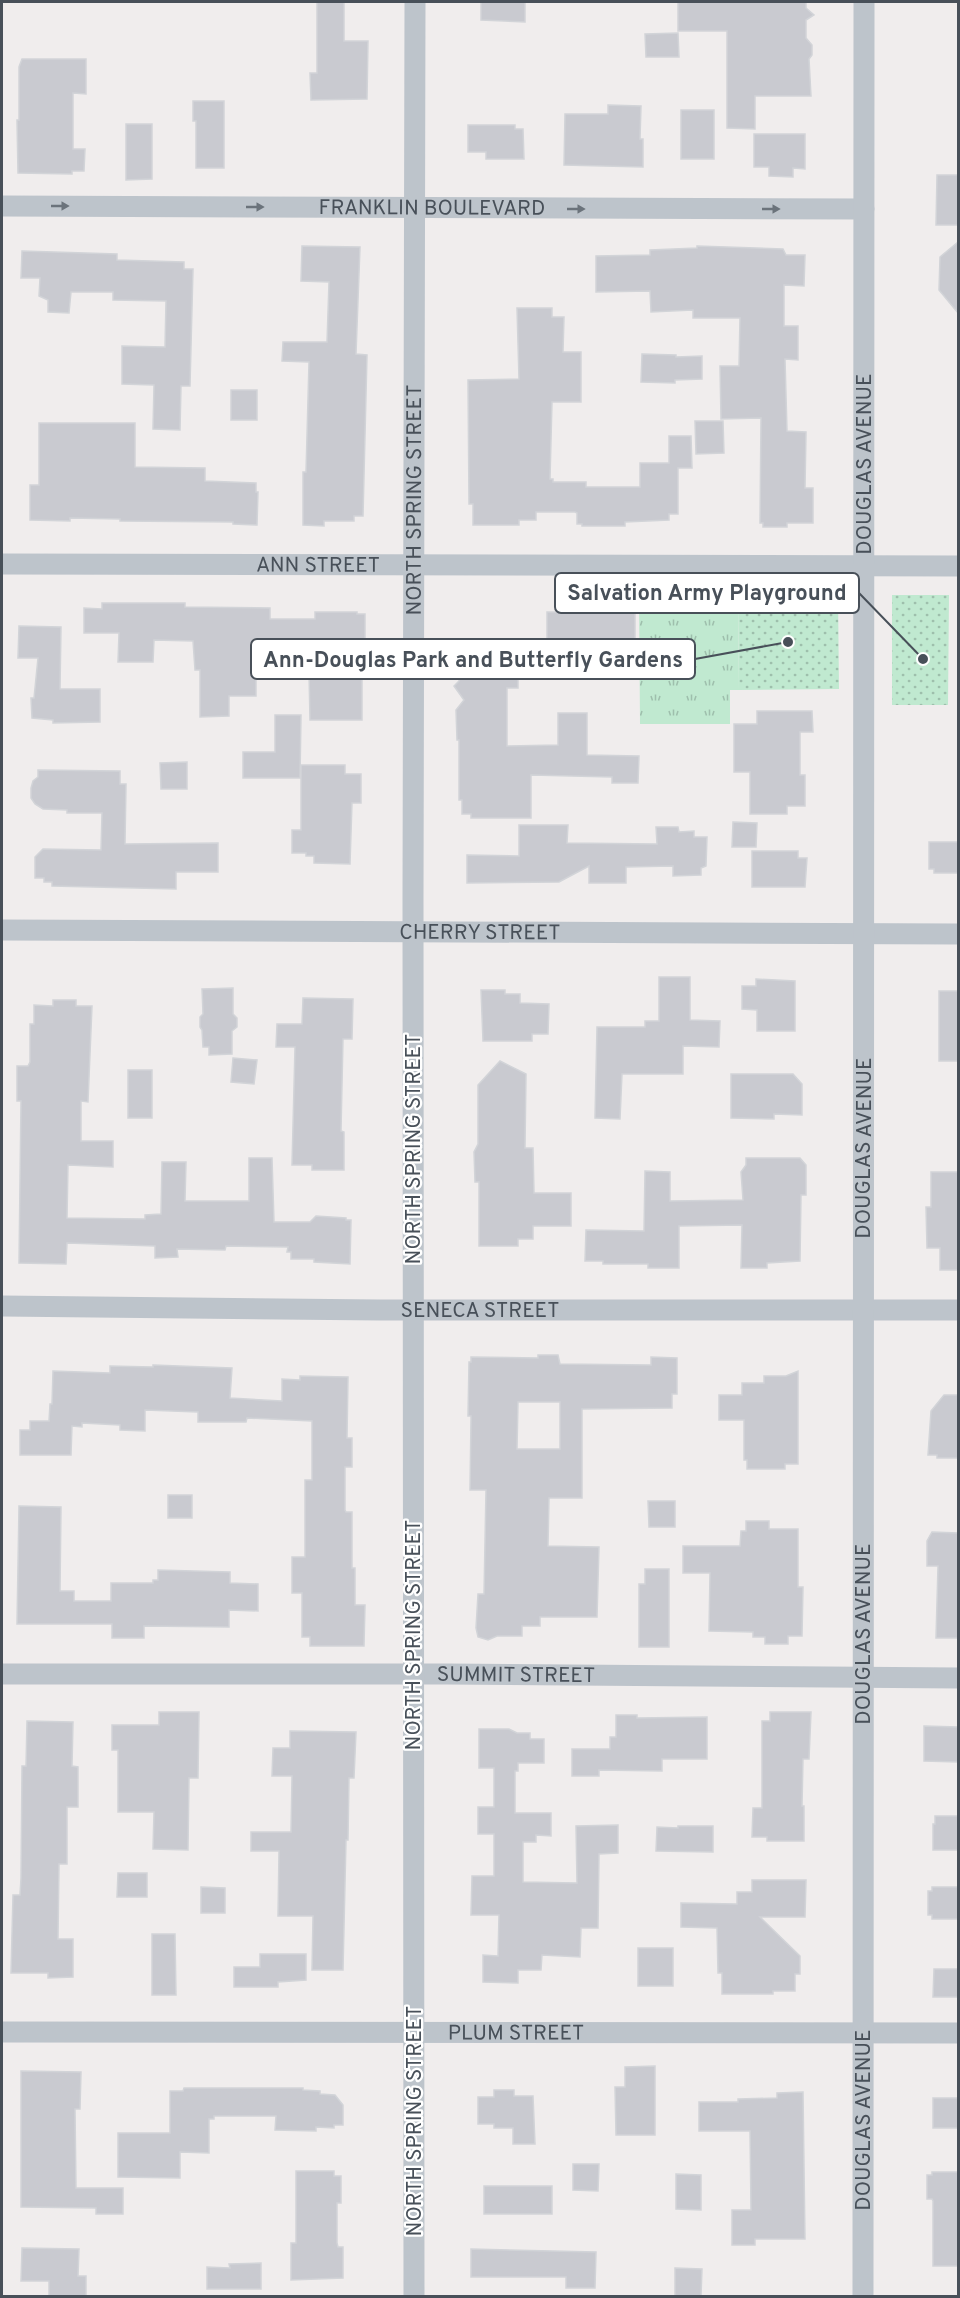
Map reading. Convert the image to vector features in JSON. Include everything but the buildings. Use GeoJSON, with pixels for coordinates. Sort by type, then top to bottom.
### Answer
{"type":"FeatureCollection","features":[{"type":"Feature","properties":{"kind":"street","name":"NORTH SPRING STREET"},"geometry":{"type":"LineString","coordinates":[[414,2296],[415,2033],[412,1674],[416,2]]}},
{"type":"Feature","properties":{"kind":"street","name":"DOUGLAS AVENUE"},"geometry":{"type":"LineString","coordinates":[[863,2296],[864,2]]}},
{"type":"Feature","properties":{"kind":"street","name":"FRANKLIN BOULEVARD"},"geometry":{"type":"LineString","coordinates":[[2,206],[864,210]]}},
{"type":"Feature","properties":{"kind":"street","name":"ANN STREET"},"geometry":{"type":"LineString","coordinates":[[2,564],[958,566]]}},
{"type":"Feature","properties":{"kind":"street","name":"CHERRY STREET"},"geometry":{"type":"LineString","coordinates":[[2,930],[958,934]]}},
{"type":"Feature","properties":{"kind":"street","name":"SENECA STREET"},"geometry":{"type":"LineString","coordinates":[[2,1306],[413,1310],[958,1310]]}},
{"type":"Feature","properties":{"kind":"street","name":"SUMMIT STREET"},"geometry":{"type":"LineString","coordinates":[[2,1674],[958,1678]]}},
{"type":"Feature","properties":{"kind":"street","name":"PLUM STREET"},"geometry":{"type":"LineString","coordinates":[[2,2032],[958,2033]]}},
{"type":"Feature","properties":{"kind":"green space"},"geometry":{"type":"Polygon","coordinates":[[[838,594],[839,689],[739,690],[738,595],[838,594]]]}},
{"type":"Feature","properties":{"kind":"green space"},"geometry":{"type":"Polygon","coordinates":[[[639,595],[738,595],[739,690],[730,690],[730,724],[640,724],[639,595]]]}},
{"type":"Feature","properties":{"kind":"green space"},"geometry":{"type":"Polygon","coordinates":[[[892,595],[949,595],[948,705],[892,705],[892,595]]]}},
{"type":"Feature","properties":{"kind":"place","name":"Ann-Douglas Park and Butterfly Gardens"},"geometry":{"type":"Point","coordinates":[788,642]}},
{"type":"Feature","properties":{"kind":"place","name":"Salvation Army Playground"},"geometry":{"type":"Point","coordinates":[923,659]}}]}
